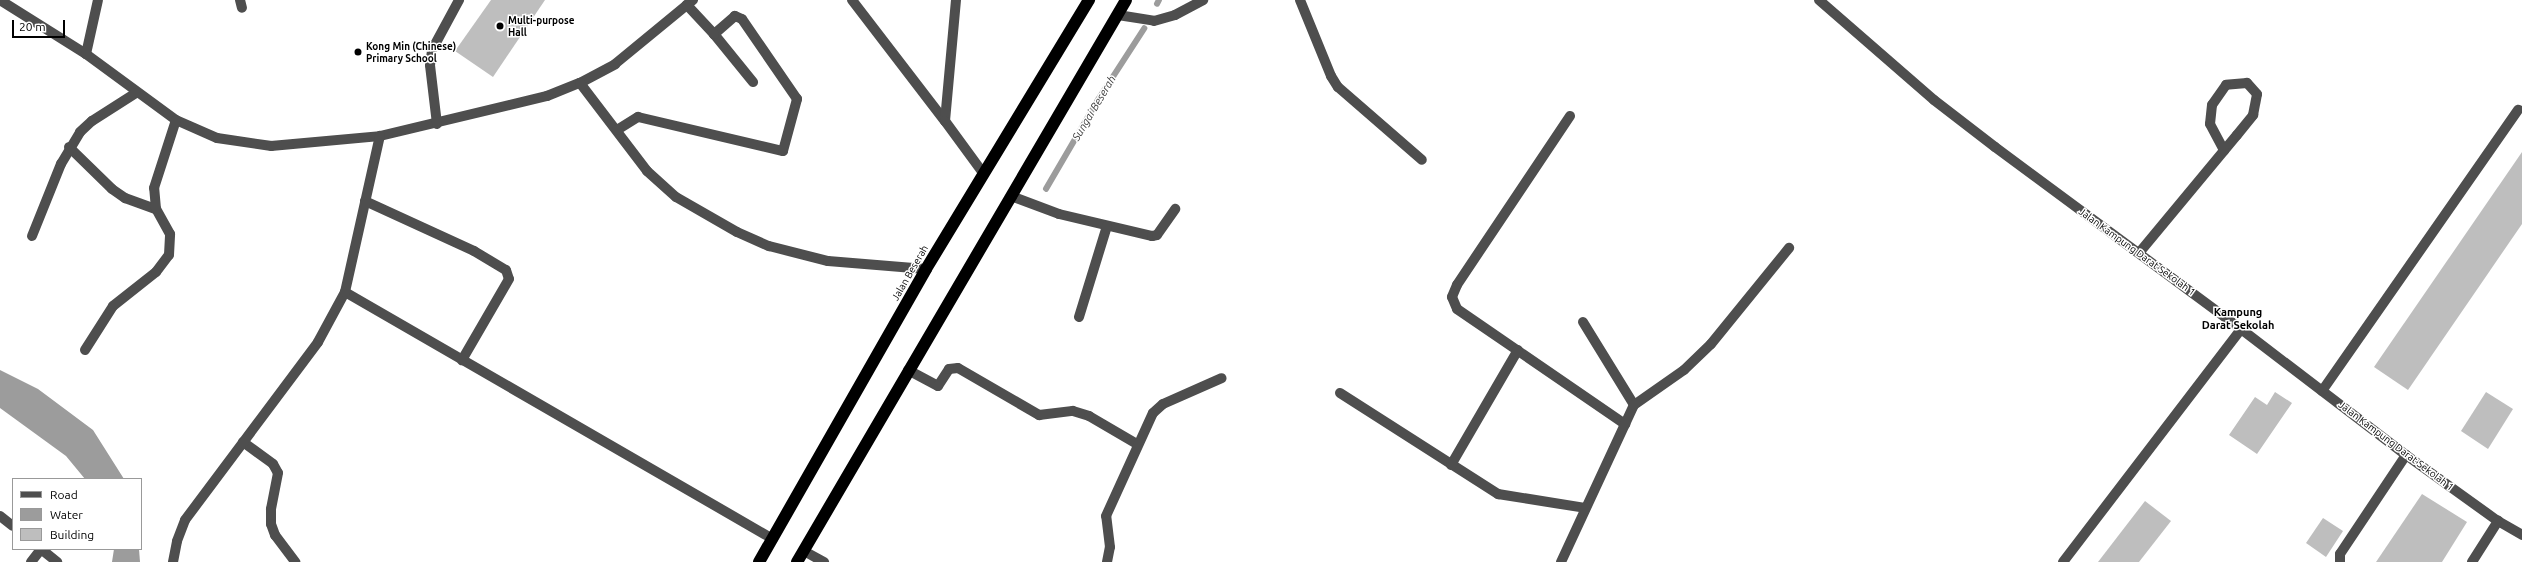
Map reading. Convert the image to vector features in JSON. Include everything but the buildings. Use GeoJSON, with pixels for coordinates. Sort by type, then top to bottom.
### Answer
{"type":"FeatureCollection","features":[{"type":"Feature","properties":{"kind":"highway"},"geometry":{"type":"LineString","coordinates":[[1068,35],[1080,0]]}},
{"type":"Feature","properties":{"kind":"highway","name":"Jalan Beserah"},"geometry":{"type":"LineString","coordinates":[[759,562],[926,268],[1090,0]]}},
{"type":"Feature","properties":{"kind":"highway"},"geometry":{"type":"LineString","coordinates":[[797,562],[908,370],[1126,0]]}},
{"type":"Feature","properties":{"kind":"street"},"geometry":{"type":"LineString","coordinates":[[0,0],[86,54],[136,93],[176,120],[217,138],[271,146],[380,136],[437,124],[546,96],[580,83],[633,52],[690,3],[753,82]]}},
{"type":"Feature","properties":{"kind":"street"},"geometry":{"type":"LineString","coordinates":[[86,54],[98,0]]}},
{"type":"Feature","properties":{"kind":"street"},"geometry":{"type":"LineString","coordinates":[[437,124],[430,65],[432,50],[459,0]]}},
{"type":"Feature","properties":{"kind":"street"},"geometry":{"type":"LineString","coordinates":[[852,0],[983,173]]}},
{"type":"Feature","properties":{"kind":"street"},"geometry":{"type":"LineString","coordinates":[[945,121],[956,0]]}},
{"type":"Feature","properties":{"kind":"street"},"geometry":{"type":"LineString","coordinates":[[1118,15],[1154,21],[1175,15],[1203,0]]}},
{"type":"Feature","properties":{"kind":"street"},"geometry":{"type":"LineString","coordinates":[[1300,0],[1331,76],[1338,87],[1422,160]]}},
{"type":"Feature","properties":{"kind":"street","name":"Jalan Kampung Darat Sekolah 1"},"geometry":{"type":"LineString","coordinates":[[1819,0],[1934,100],[2241,329],[2406,455],[2498,521],[2522,535]]}},
{"type":"Feature","properties":{"kind":"street"},"geometry":{"type":"LineString","coordinates":[[617,130],[638,117],[783,151],[797,99],[742,19],[735,16],[714,34]]}},
{"type":"Feature","properties":{"kind":"street"},"geometry":{"type":"LineString","coordinates":[[580,83],[647,171],[676,197],[737,232],[769,246],[828,261],[926,268]]}},
{"type":"Feature","properties":{"kind":"street"},"geometry":{"type":"LineString","coordinates":[[2139,253],[2224,150],[2252,115],[2257,94],[2247,83],[2226,85],[2212,104],[2210,124],[2224,150]]}},
{"type":"Feature","properties":{"kind":"street"},"geometry":{"type":"LineString","coordinates":[[32,236],[69,147],[92,121],[136,93]]}},
{"type":"Feature","properties":{"kind":"street"},"geometry":{"type":"LineString","coordinates":[[2322,391],[2518,110]]}},
{"type":"Feature","properties":{"kind":"street"},"geometry":{"type":"LineString","coordinates":[[1570,116],[1457,285],[1452,297],[1457,309],[1625,424]]}},
{"type":"Feature","properties":{"kind":"street"},"geometry":{"type":"LineString","coordinates":[[85,350],[113,306],[156,272],[169,255],[170,234],[156,209],[154,188],[176,120]]}},
{"type":"Feature","properties":{"kind":"street"},"geometry":{"type":"LineString","coordinates":[[173,562],[177,540],[185,520],[318,342],[345,292],[380,136]]}},
{"type":"Feature","properties":{"kind":"street"},"geometry":{"type":"LineString","coordinates":[[69,147],[112,189],[130,200],[156,209]]}},
{"type":"Feature","properties":{"kind":"street"},"geometry":{"type":"LineString","coordinates":[[1011,196],[1059,214],[1107,226],[1157,235],[1175,209]]}},
{"type":"Feature","properties":{"kind":"street"},"geometry":{"type":"LineString","coordinates":[[365,201],[474,251],[506,270],[509,279],[462,360]]}},
{"type":"Feature","properties":{"kind":"street"},"geometry":{"type":"LineString","coordinates":[[1079,317],[1107,226]]}},
{"type":"Feature","properties":{"kind":"street"},"geometry":{"type":"LineString","coordinates":[[1561,562],[1634,404],[1684,370],[1711,344],[1789,248]]}},
{"type":"Feature","properties":{"kind":"street"},"geometry":{"type":"LineString","coordinates":[[345,292],[773,539]]}},
{"type":"Feature","properties":{"kind":"street"},"geometry":{"type":"LineString","coordinates":[[1583,322],[1634,404]]}},
{"type":"Feature","properties":{"kind":"street"},"geometry":{"type":"LineString","coordinates":[[2063,562],[2241,329]]}},
{"type":"Feature","properties":{"kind":"street"},"geometry":{"type":"LineString","coordinates":[[1451,465],[1518,350]]}},
{"type":"Feature","properties":{"kind":"street"},"geometry":{"type":"LineString","coordinates":[[908,370],[938,386],[949,369],[958,368],[1039,415],[1073,411],[1089,416],[1138,444]]}},
{"type":"Feature","properties":{"kind":"street"},"geometry":{"type":"LineString","coordinates":[[1107,562],[1110,547],[1106,516],[1153,413],[1163,404],[1222,378]]}},
{"type":"Feature","properties":{"kind":"street"},"geometry":{"type":"LineString","coordinates":[[1340,393],[1498,494],[1585,508]]}},
{"type":"Feature","properties":{"kind":"street"},"geometry":{"type":"LineString","coordinates":[[243,442],[273,464],[278,473],[271,509],[271,524],[275,535],[295,562]]}},
{"type":"Feature","properties":{"kind":"street"},"geometry":{"type":"LineString","coordinates":[[2340,562],[2340,554],[2406,455]]}},
{"type":"Feature","properties":{"kind":"street"},"geometry":{"type":"LineString","coordinates":[[0,516],[12,525]]}},
{"type":"Feature","properties":{"kind":"street"},"geometry":{"type":"LineString","coordinates":[[2472,562],[2498,521]]}},
{"type":"Feature","properties":{"kind":"street"},"geometry":{"type":"LineString","coordinates":[[31,562],[40,550]]}},
{"type":"Feature","properties":{"kind":"street"},"geometry":{"type":"LineString","coordinates":[[42,550],[57,562]]}},
{"type":"Feature","properties":{"kind":"street"},"geometry":{"type":"LineString","coordinates":[[804,551],[824,562]]}},
{"type":"Feature","properties":{"kind":"water"},"geometry":{"type":"Polygon","coordinates":[[[0,370],[38,389],[93,430],[123,478],[84,478],[66,456],[0,408],[0,370]]]}},
{"type":"Feature","properties":{"kind":"water"},"geometry":{"type":"Polygon","coordinates":[[[114,550],[139,550],[140,562],[112,562],[114,550]]]}},
{"type":"Feature","properties":{"kind":"waterway","name":"Sungai Beserah"},"geometry":{"type":"LineString","coordinates":[[1157,4],[1159,0]]}},
{"type":"Feature","properties":{"kind":"waterway","name":"Sungai Beserah"},"geometry":{"type":"LineString","coordinates":[[1046,189],[1098,100],[1144,29]]}},
{"type":"Feature","properties":{"kind":"place","name":"Multi-purpose Hall"},"geometry":{"type":"Point","coordinates":[500,26]}},
{"type":"Feature","properties":{"kind":"place","name":"Kong Min (Chinese) Primary School"},"geometry":{"type":"Point","coordinates":[358,52]}},
{"type":"Feature","properties":{"kind":"district","name":"Kampung Darat Sekolah"},"geometry":{"type":"Point","coordinates":[2238,319]}}]}
